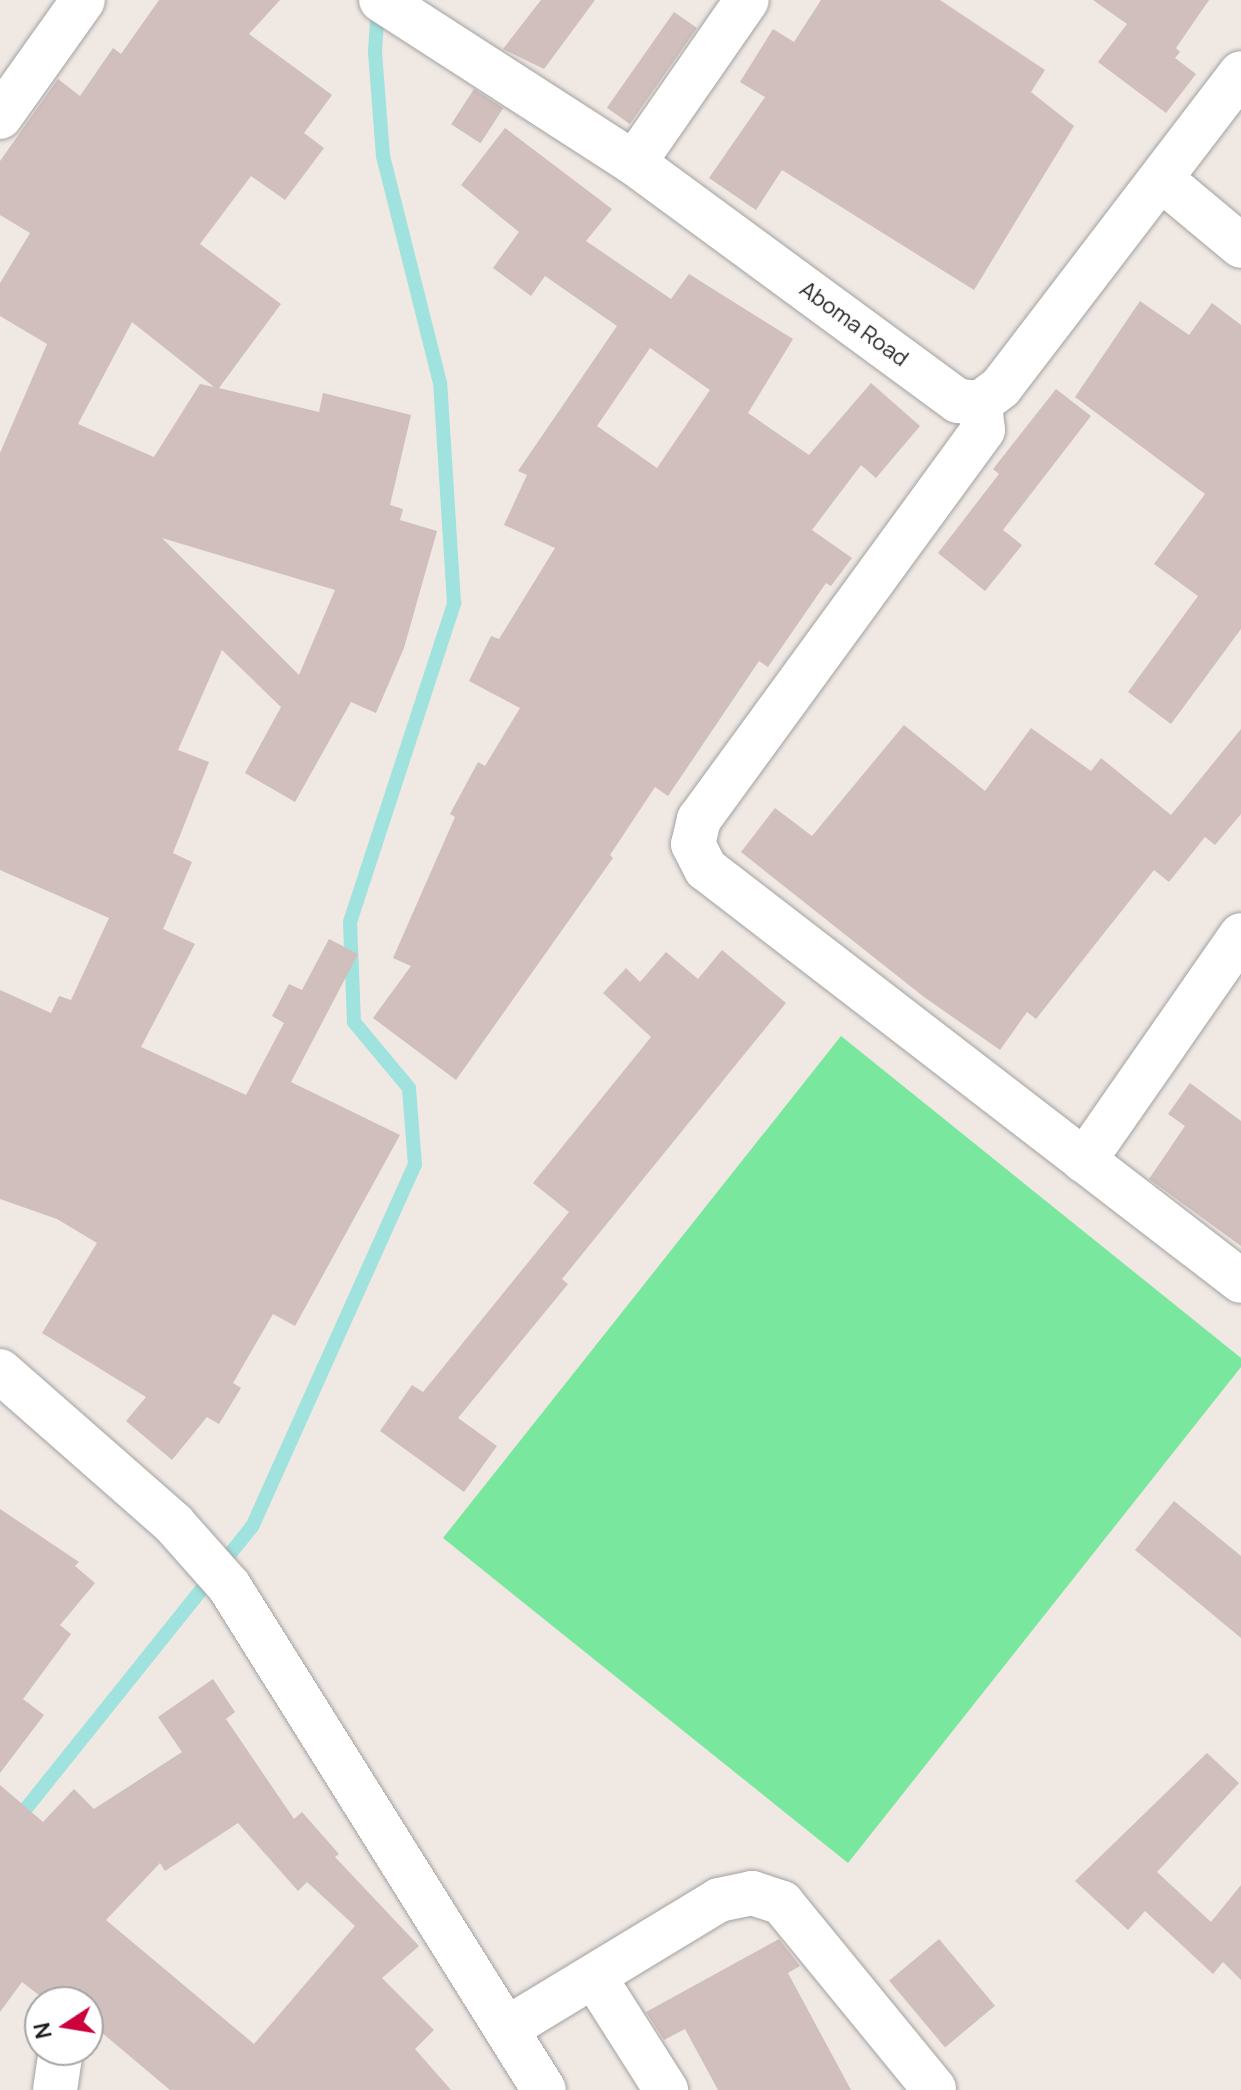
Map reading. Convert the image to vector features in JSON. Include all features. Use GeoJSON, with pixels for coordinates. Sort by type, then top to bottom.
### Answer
{"type":"FeatureCollection","features":[{"type":"Feature","properties":{"kind":"street"},"geometry":{"type":"LineString","coordinates":[[0,117],[83,0]]}},
{"type":"Feature","properties":{"kind":"street"},"geometry":{"type":"LineString","coordinates":[[634,163],[747,0]]}},
{"type":"Feature","properties":{"kind":"street","name":"Aboma Road"},"geometry":{"type":"LineString","coordinates":[[396,9],[634,163],[958,401],[980,403]]}},
{"type":"Feature","properties":{"kind":"street"},"geometry":{"type":"LineString","coordinates":[[1241,73],[1001,387],[980,403],[983,430],[699,819],[693,844],[706,869],[1241,1281]]}},
{"type":"Feature","properties":{"kind":"street"},"geometry":{"type":"LineString","coordinates":[[1161,179],[1241,246]]}},
{"type":"Feature","properties":{"kind":"street"},"geometry":{"type":"LineString","coordinates":[[1084,1161],[1241,935]]}},
{"type":"Feature","properties":{"kind":"street"},"geometry":{"type":"LineString","coordinates":[[0,1371],[174,1524],[229,1586],[544,2090]]}},
{"type":"Feature","properties":{"kind":"street"},"geometry":{"type":"LineString","coordinates":[[506,2029],[595,1978],[719,1900],[752,1893],[782,1903],[934,2089]]}},
{"type":"Feature","properties":{"kind":"street"},"geometry":{"type":"LineString","coordinates":[[595,1978],[666,2090]]}},
{"type":"Feature","properties":{"kind":"street"},"geometry":{"type":"LineString","coordinates":[[55,2090],[59,2066]]}},
{"type":"Feature","properties":{"kind":"green space"},"geometry":{"type":"Polygon","coordinates":[[[841,1036],[1241,1358],[1241,1367],[848,1863],[443,1538],[841,1036]]]}},
{"type":"Feature","properties":{"kind":"building"},"geometry":{"type":"Polygon","coordinates":[[[159,0],[280,0],[249,34],[332,95],[304,133],[324,148],[285,200],[251,176],[200,244],[281,304],[219,388],[319,412],[323,393],[411,415],[390,505],[403,509],[400,520],[437,531],[404,648],[376,713],[351,702],[295,802],[245,773],[281,707],[222,650],[178,750],[209,762],[173,853],[192,862],[163,929],[195,944],[141,1047],[246,1095],[284,1023],[272,1016],[289,984],[302,990],[329,939],[358,954],[291,1082],[400,1135],[295,1326],[273,1314],[233,1383],[241,1388],[219,1424],[207,1417],[172,1460],[126,1421],[146,1397],[42,1333],[97,1243],[57,1219],[0,1199],[0,990],[51,1013],[59,996],[71,1000],[109,918],[0,870],[0,453],[47,344],[0,316],[0,283],[30,233],[0,215],[0,161],[58,79],[80,96],[113,48],[121,54],[159,0]],[[132,322],[78,424],[154,457],[200,384],[214,387],[132,322]],[[162,538],[299,675],[335,590],[162,538]]]}},
{"type":"Feature","properties":{"kind":"building"},"geometry":{"type":"Polygon","coordinates":[[[541,0],[595,0],[544,69],[503,49],[541,0]]]}},
{"type":"Feature","properties":{"kind":"building"},"geometry":{"type":"Polygon","coordinates":[[[821,0],[940,0],[1045,70],[1031,92],[1074,126],[974,290],[782,170],[756,210],[709,178],[765,97],[740,82],[773,29],[794,42],[821,0]]]}},
{"type":"Feature","properties":{"kind":"building"},"geometry":{"type":"Polygon","coordinates":[[[1093,0],[1209,0],[1176,48],[1180,52],[1175,58],[1196,74],[1166,113],[1098,62],[1127,24],[1093,0]]]}},
{"type":"Feature","properties":{"kind":"building"},"geometry":{"type":"Polygon","coordinates":[[[674,12],[697,28],[630,124],[607,108],[674,12]]]}},
{"type":"Feature","properties":{"kind":"building"},"geometry":{"type":"Polygon","coordinates":[[[474,89],[503,108],[480,143],[451,124],[474,89]]]}},
{"type":"Feature","properties":{"kind":"building"},"geometry":{"type":"Polygon","coordinates":[[[505,128],[612,209],[586,241],[671,299],[689,274],[793,339],[748,413],[809,455],[871,383],[920,426],[876,478],[861,465],[812,530],[852,558],[831,586],[826,583],[768,667],[759,661],[668,796],[655,787],[610,855],[613,858],[456,1080],[373,1018],[411,966],[393,958],[455,817],[450,814],[478,762],[485,766],[520,708],[469,681],[491,636],[499,639],[555,548],[504,525],[527,475],[518,471],[617,326],[545,276],[531,296],[493,268],[519,232],[461,185],[505,128]],[[650,348],[597,426],[657,468],[710,390],[650,348]]]}},
{"type":"Feature","properties":{"kind":"building"},"geometry":{"type":"Polygon","coordinates":[[[1140,301],[1189,335],[1212,303],[1241,325],[1241,629],[1171,724],[1128,692],[1198,596],[1154,564],[1205,494],[1075,397],[1140,301]]]}},
{"type":"Feature","properties":{"kind":"building"},"geometry":{"type":"Polygon","coordinates":[[[1056,389],[1091,416],[1003,530],[1022,545],[985,591],[938,553],[999,474],[993,469],[1056,389]]]}},
{"type":"Feature","properties":{"kind":"building"},"geometry":{"type":"Polygon","coordinates":[[[904,725],[985,791],[1031,728],[1091,771],[1101,758],[1171,815],[1241,729],[1241,814],[1215,845],[1205,837],[1169,882],[1154,870],[1036,1019],[1027,1012],[1000,1050],[924,997],[741,852],[775,808],[812,836],[904,725]]]}},
{"type":"Feature","properties":{"kind":"building"},"geometry":{"type":"Polygon","coordinates":[[[722,950],[786,1003],[562,1279],[568,1284],[458,1418],[497,1446],[464,1492],[380,1431],[412,1385],[423,1392],[569,1212],[533,1183],[651,1037],[603,993],[626,968],[640,982],[666,952],[698,979],[722,950]]]}},
{"type":"Feature","properties":{"kind":"building"},"geometry":{"type":"Polygon","coordinates":[[[1190,1083],[1241,1121],[1241,1246],[1149,1179],[1185,1126],[1168,1114],[1190,1083]]]}},
{"type":"Feature","properties":{"kind":"building"},"geometry":{"type":"Polygon","coordinates":[[[1174,1501],[1241,1556],[1241,1638],[1135,1550],[1174,1501]]]}},
{"type":"Feature","properties":{"kind":"building"},"geometry":{"type":"Polygon","coordinates":[[[0,1509],[79,1562],[75,1566],[95,1583],[60,1625],[71,1634],[23,1699],[44,1715],[0,1773],[0,1509]]]}},
{"type":"Feature","properties":{"kind":"building"},"geometry":{"type":"Polygon","coordinates":[[[213,1679],[235,1712],[226,1719],[294,1819],[302,1812],[339,1854],[335,1857],[419,1946],[382,1978],[434,2030],[415,2049],[451,2090],[170,2090],[104,2034],[104,1986],[27,1986],[22,1982],[0,2012],[0,1785],[43,1822],[74,1789],[94,1809],[182,1752],[158,1717],[213,1679]],[[238,1823],[165,1871],[160,1863],[106,1920],[254,2044],[355,1926],[307,1882],[298,1891],[238,1823]]]}},
{"type":"Feature","properties":{"kind":"building"},"geometry":{"type":"Polygon","coordinates":[[[1207,1753],[1239,1783],[1157,1872],[1211,1922],[1241,1885],[1241,1980],[1223,1962],[1213,1974],[1145,1911],[1128,1930],[1075,1881],[1207,1753]]]}},
{"type":"Feature","properties":{"kind":"building"},"geometry":{"type":"Polygon","coordinates":[[[779,1939],[800,1966],[788,1973],[851,2090],[718,2090],[685,2029],[664,2040],[646,2012],[779,1939]]]}},
{"type":"Feature","properties":{"kind":"building"},"geometry":{"type":"Polygon","coordinates":[[[939,1939],[995,2006],[945,2047],[889,1981],[939,1939]]]}},
{"type":"Feature","properties":{"kind":"waterway"},"geometry":{"type":"LineString","coordinates":[[0,1841],[252,1527],[415,1165],[409,1088],[354,1022],[350,922],[454,603],[440,383],[383,156],[375,51],[378,6]]}}]}
